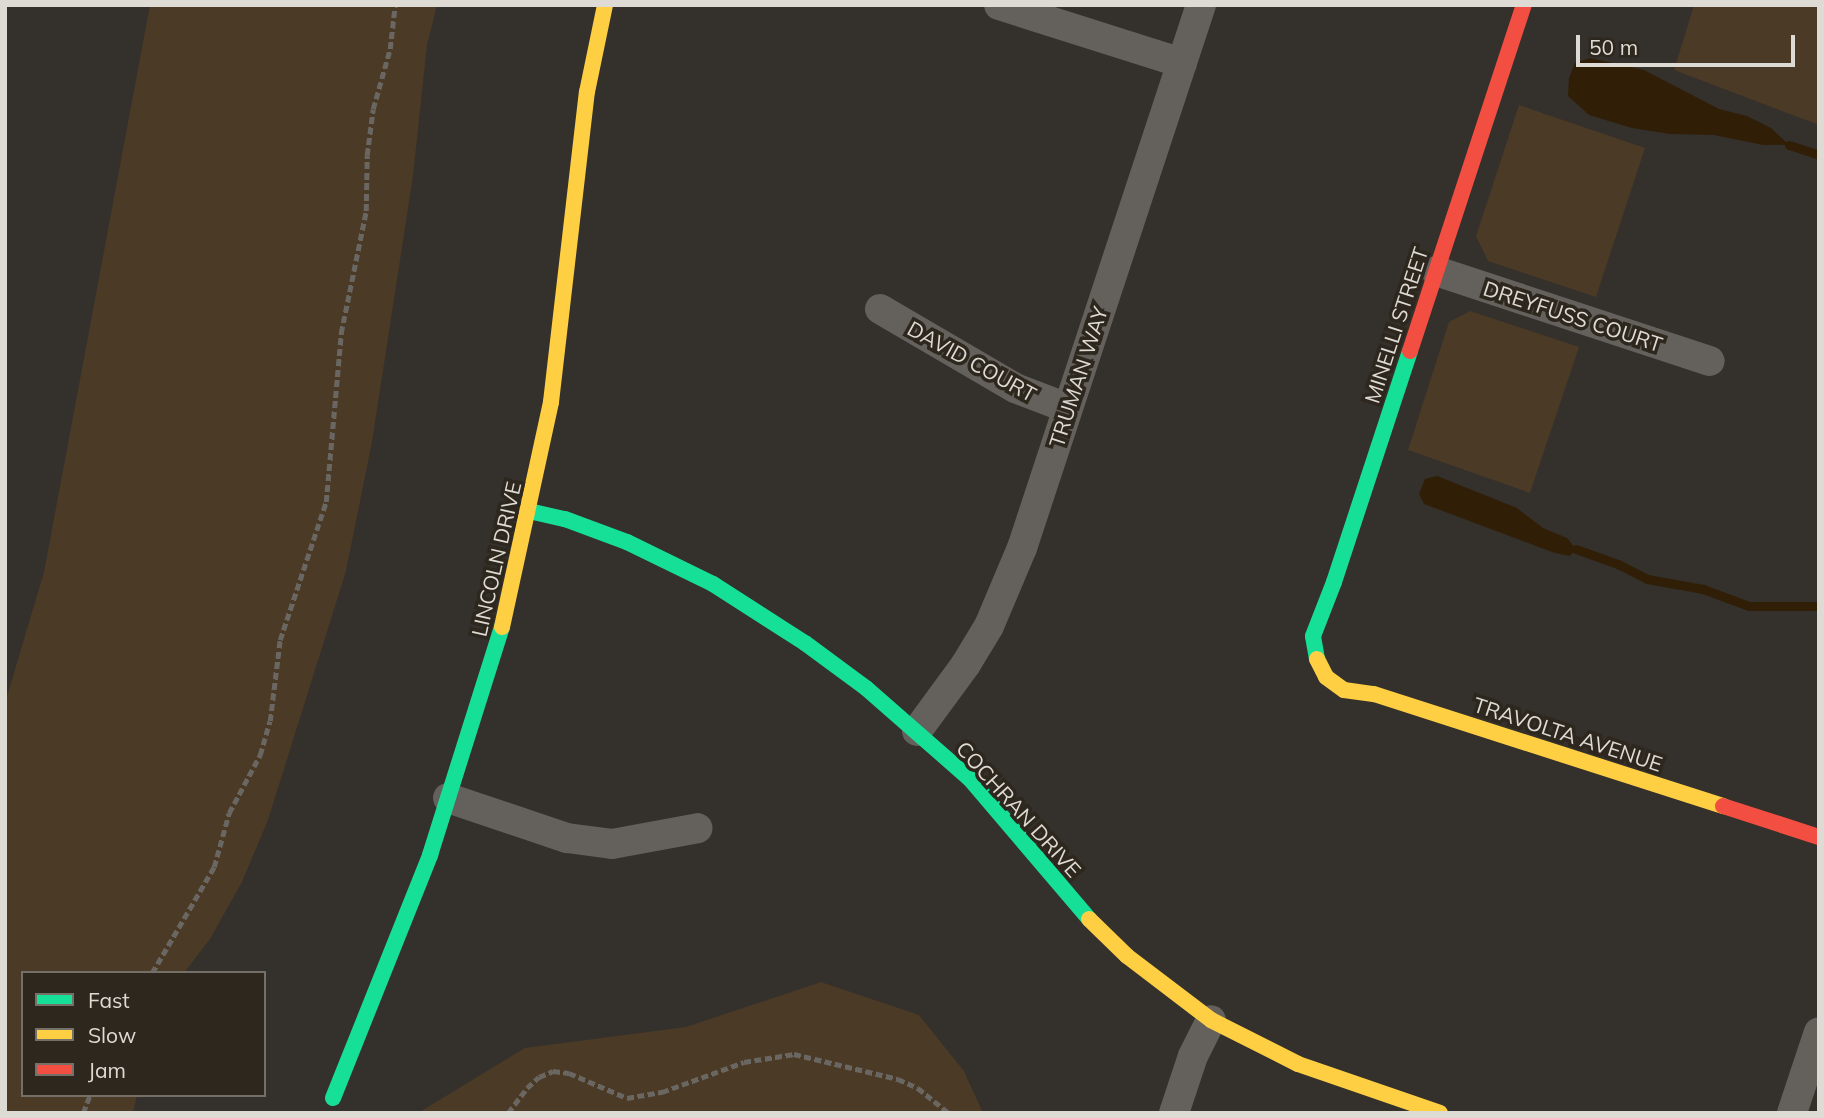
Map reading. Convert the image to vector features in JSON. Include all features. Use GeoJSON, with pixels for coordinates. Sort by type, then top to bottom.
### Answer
{"type":"FeatureCollection","features":[{"type":"Feature","properties":{"kind":"street","name":"LINCOLN DRIVE"},"geometry":{"type":"LineString","coordinates":[[333,1098],[409,912],[449,798],[504,622],[551,402],[587,92],[605,5]]}},
{"type":"Feature","properties":{"kind":"street"},"geometry":{"type":"LineString","coordinates":[[999,5],[1182,63]]}},
{"type":"Feature","properties":{"kind":"street","name":"TRUMAN WAY"},"geometry":{"type":"LineString","coordinates":[[917,731],[966,664],[989,626],[1022,548],[1201,5]]}},
{"type":"Feature","properties":{"kind":"street","name":"MINELLI STREET"},"geometry":{"type":"LineString","coordinates":[[1316,658],[1313,636],[1320,614],[1334,582],[1524,5]]}},
{"type":"Feature","properties":{"kind":"street","name":"DREYFUSS COURT"},"geometry":{"type":"LineString","coordinates":[[1436,271],[1710,361]]}},
{"type":"Feature","properties":{"kind":"street","name":"DAVID COURT"},"geometry":{"type":"LineString","coordinates":[[880,309],[1015,388],[1067,408]]}},
{"type":"Feature","properties":{"kind":"street","name":"COCHRAN DRIVE"},"geometry":{"type":"LineString","coordinates":[[528,511],[565,519],[626,542],[713,584],[805,643],[866,688],[970,779],[1090,920],[1127,957],[1211,1020],[1298,1064],[1440,1113]]}},
{"type":"Feature","properties":{"kind":"street","name":"TRAVOLTA AVENUE"},"geometry":{"type":"LineString","coordinates":[[1316,658],[1326,677],[1344,690],[1374,694],[1819,837]]}},
{"type":"Feature","properties":{"kind":"street"},"geometry":{"type":"LineString","coordinates":[[449,798],[567,838],[612,844],[698,828]]}},
{"type":"Feature","properties":{"kind":"street"},"geometry":{"type":"LineString","coordinates":[[1174,1113],[1193,1056],[1211,1020]]}},
{"type":"Feature","properties":{"kind":"street"},"geometry":{"type":"LineString","coordinates":[[1793,1113],[1819,1031]]}},
{"type":"Feature","properties":{"kind":"path"},"geometry":{"type":"LineString","coordinates":[[153,971],[214,867],[229,813],[260,755],[270,721],[280,640],[326,502],[341,334],[366,211],[367,155],[373,108],[390,50],[395,5]]}},
{"type":"Feature","properties":{"kind":"path"},"geometry":{"type":"LineString","coordinates":[[508,1113],[539,1076],[552,1071],[569,1073],[627,1098],[662,1092],[744,1062],[794,1054],[898,1079],[918,1088],[949,1113]]}},
{"type":"Feature","properties":{"kind":"shaded area"},"geometry":{"type":"Polygon","coordinates":[[[150,5],[437,5],[427,45],[413,176],[372,442],[346,571],[268,820],[242,882],[210,939],[186,971],[21,971],[21,1097],[137,1097],[133,1113],[5,1113],[5,703],[44,572],[150,5]]]}},
{"type":"Feature","properties":{"kind":"shaded area"},"geometry":{"type":"Polygon","coordinates":[[[1694,5],[1819,5],[1819,125],[1674,70],[1694,5]]]}},
{"type":"Feature","properties":{"kind":"shaded area"},"geometry":{"type":"Polygon","coordinates":[[[1590,58],[1644,70],[1719,109],[1747,116],[1771,128],[1789,145],[1763,145],[1714,135],[1670,134],[1632,128],[1589,115],[1568,96],[1569,78],[1575,63],[1590,58]]]}},
{"type":"Feature","properties":{"kind":"shaded area"},"geometry":{"type":"Polygon","coordinates":[[[1519,105],[1645,148],[1596,297],[1488,261],[1476,236],[1519,105]]]}},
{"type":"Feature","properties":{"kind":"shaded area"},"geometry":{"type":"Polygon","coordinates":[[[1470,311],[1579,347],[1530,493],[1408,450],[1449,322],[1470,311]]]}},
{"type":"Feature","properties":{"kind":"shaded area"},"geometry":{"type":"Polygon","coordinates":[[[1437,476],[1517,508],[1543,528],[1567,538],[1576,549],[1570,556],[1555,553],[1424,504],[1419,494],[1425,479],[1437,476]]]}},
{"type":"Feature","properties":{"kind":"shaded area"},"geometry":{"type":"Polygon","coordinates":[[[821,982],[919,1015],[964,1071],[983,1113],[418,1113],[525,1048],[686,1027],[821,982]]]}},
{"type":"Feature","properties":{"kind":"waterway"},"geometry":{"type":"LineString","coordinates":[[1789,145],[1819,155]]}},
{"type":"Feature","properties":{"kind":"waterway"},"geometry":{"type":"LineString","coordinates":[[1576,549],[1618,564],[1647,579],[1703,589],[1749,606],[1819,606]]}},
{"type":"Feature","properties":{"kind":"traffic: fast"},"geometry":{"type":"LineString","coordinates":[[1317,659],[1313,636],[1334,582],[1410,351]]}},
{"type":"Feature","properties":{"kind":"traffic: fast"},"geometry":{"type":"LineString","coordinates":[[529,511],[565,519],[627,542],[713,584],[805,643],[866,688],[970,779],[1089,919]]}},
{"type":"Feature","properties":{"kind":"traffic: fast"},"geometry":{"type":"LineString","coordinates":[[333,1098],[430,855],[502,627]]}},
{"type":"Feature","properties":{"kind":"traffic: slow"},"geometry":{"type":"LineString","coordinates":[[502,627],[551,402],[587,92],[605,5]]}},
{"type":"Feature","properties":{"kind":"traffic: slow"},"geometry":{"type":"LineString","coordinates":[[1317,659],[1326,677],[1344,690],[1374,694],[1723,806]]}},
{"type":"Feature","properties":{"kind":"traffic: slow"},"geometry":{"type":"LineString","coordinates":[[1089,919],[1127,956],[1211,1020],[1298,1064],[1440,1113]]}},
{"type":"Feature","properties":{"kind":"traffic: jam"},"geometry":{"type":"LineString","coordinates":[[1410,351],[1524,5]]}},
{"type":"Feature","properties":{"kind":"traffic: jam"},"geometry":{"type":"LineString","coordinates":[[1723,806],[1819,837]]}}]}
